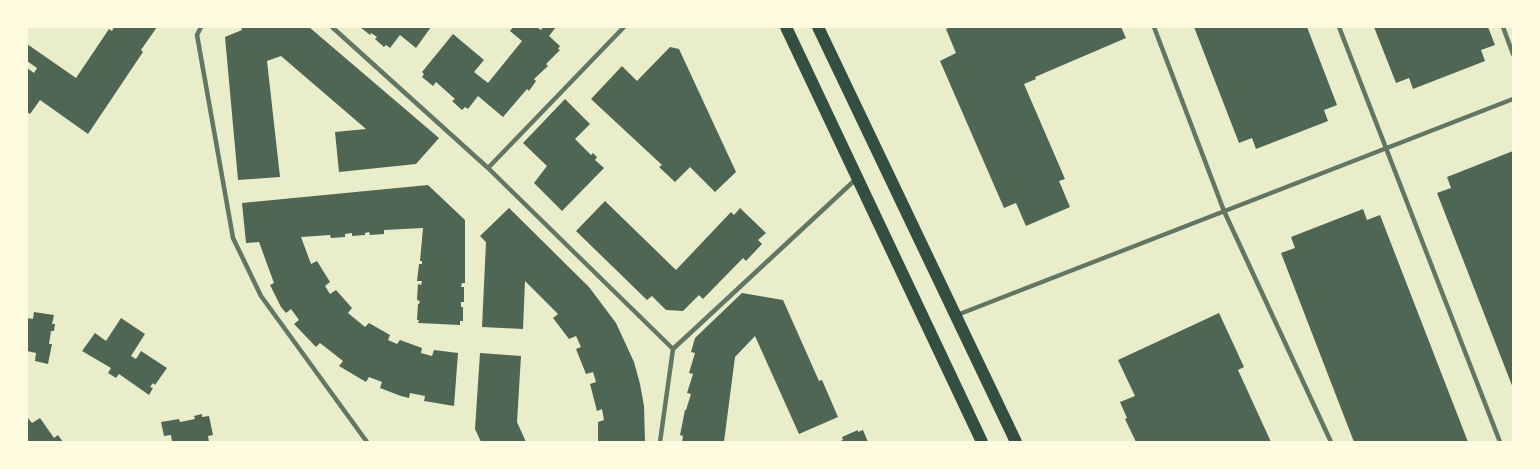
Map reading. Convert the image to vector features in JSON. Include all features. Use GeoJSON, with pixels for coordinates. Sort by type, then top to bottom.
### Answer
{"type":"FeatureCollection","features":[{"type":"Feature","properties":{"kind":"main road"},"geometry":{"type":"LineString","coordinates":[[786,27],[982,442]]}},
{"type":"Feature","properties":{"kind":"main road"},"geometry":{"type":"LineString","coordinates":[[818,27],[1016,442]]}},
{"type":"Feature","properties":{"kind":"lane"},"geometry":{"type":"LineString","coordinates":[[201,27],[197,35],[233,238],[261,296],[367,442]]}},
{"type":"Feature","properties":{"kind":"lane"},"geometry":{"type":"LineString","coordinates":[[332,27],[488,168],[673,349]]}},
{"type":"Feature","properties":{"kind":"lane"},"geometry":{"type":"LineString","coordinates":[[488,168],[624,27]]}},
{"type":"Feature","properties":{"kind":"lane"},"geometry":{"type":"LineString","coordinates":[[1154,27],[1224,211],[1331,442]]}},
{"type":"Feature","properties":{"kind":"lane"},"geometry":{"type":"LineString","coordinates":[[1339,27],[1500,442]]}},
{"type":"Feature","properties":{"kind":"lane"},"geometry":{"type":"LineString","coordinates":[[1503,27],[1513,54]]}},
{"type":"Feature","properties":{"kind":"lane"},"geometry":{"type":"LineString","coordinates":[[955,316],[1513,99]]}},
{"type":"Feature","properties":{"kind":"lane"},"geometry":{"type":"LineString","coordinates":[[660,442],[673,349],[857,178]]}},
{"type":"Feature","properties":{"kind":"building"},"geometry":{"type":"Polygon","coordinates":[[[114,27],[157,27],[88,134],[40,100],[30,114],[27,112],[27,68],[34,73],[37,68],[27,61],[27,44],[76,78],[109,29],[112,31],[114,27]]]}},
{"type":"Feature","properties":{"kind":"building"},"geometry":{"type":"Polygon","coordinates":[[[241,27],[309,27],[439,138],[416,164],[339,172],[335,132],[366,129],[281,56],[267,61],[280,177],[238,180],[225,37],[242,30],[241,27]]]}},
{"type":"Feature","properties":{"kind":"building"},"geometry":{"type":"Polygon","coordinates":[[[360,27],[431,27],[416,48],[400,35],[390,48],[386,45],[384,47],[375,39],[377,37],[371,33],[370,35],[360,27]]]}},
{"type":"Feature","properties":{"kind":"building"},"geometry":{"type":"Polygon","coordinates":[[[513,27],[537,27],[541,30],[543,27],[556,27],[549,36],[560,46],[558,49],[560,50],[534,79],[536,81],[529,91],[527,89],[503,117],[478,96],[468,109],[465,107],[462,110],[452,101],[455,99],[436,82],[433,86],[422,77],[424,74],[422,72],[453,34],[484,60],[474,72],[488,83],[522,41],[510,31],[513,27]]]}},
{"type":"Feature","properties":{"kind":"building"},"geometry":{"type":"Polygon","coordinates":[[[950,27],[1121,27],[1126,38],[1035,77],[1036,79],[1024,84],[1065,179],[1059,181],[1070,207],[1026,226],[1016,203],[1004,208],[940,61],[956,53],[946,29],[950,27]]]}},
{"type":"Feature","properties":{"kind":"building"},"geometry":{"type":"Polygon","coordinates":[[[1194,27],[1307,27],[1337,105],[1324,110],[1328,121],[1256,149],[1252,138],[1239,143],[1194,27]]]}},
{"type":"Feature","properties":{"kind":"building"},"geometry":{"type":"Polygon","coordinates":[[[1374,27],[1488,27],[1495,45],[1481,50],[1485,61],[1413,89],[1409,78],[1396,83],[1374,27]]]}},
{"type":"Feature","properties":{"kind":"building"},"geometry":{"type":"Polygon","coordinates":[[[670,47],[679,49],[736,172],[715,192],[690,167],[675,182],[659,167],[662,165],[591,99],[622,66],[637,81],[670,47]]]}},
{"type":"Feature","properties":{"kind":"building"},"geometry":{"type":"Polygon","coordinates":[[[565,99],[590,124],[575,139],[591,155],[593,153],[597,157],[595,160],[604,168],[562,211],[534,183],[547,166],[523,143],[565,99]]]}},
{"type":"Feature","properties":{"kind":"building"},"geometry":{"type":"Polygon","coordinates":[[[1513,151],[1513,388],[1437,193],[1451,188],[1447,177],[1513,151]]]}},
{"type":"Feature","properties":{"kind":"building"},"geometry":{"type":"Polygon","coordinates":[[[428,185],[465,220],[465,283],[462,283],[461,287],[464,287],[464,302],[461,302],[463,321],[460,321],[460,325],[418,323],[420,301],[417,300],[418,284],[421,285],[422,281],[417,281],[419,264],[422,264],[420,261],[423,228],[384,230],[384,234],[370,235],[369,232],[365,235],[352,236],[352,233],[345,234],[345,237],[331,238],[330,235],[301,237],[311,264],[317,261],[330,282],[325,286],[330,294],[336,290],[352,308],[348,313],[365,327],[369,323],[390,335],[388,340],[397,344],[400,340],[422,348],[421,353],[432,356],[434,350],[458,353],[454,406],[424,401],[425,396],[410,393],[409,398],[401,396],[380,388],[382,382],[369,377],[366,382],[339,366],[343,361],[320,343],[316,347],[294,324],[299,320],[291,309],[286,313],[281,307],[270,285],[274,283],[259,242],[246,243],[242,203],[428,185]]]}},
{"type":"Feature","properties":{"kind":"building"},"geometry":{"type":"Polygon","coordinates":[[[605,201],[676,270],[731,212],[734,215],[740,208],[766,233],[758,240],[762,244],[746,261],[743,258],[703,299],[699,295],[683,311],[666,310],[652,296],[647,300],[576,231],[605,201]]]}},
{"type":"Feature","properties":{"kind":"building"},"geometry":{"type":"Polygon","coordinates":[[[509,208],[589,287],[616,323],[634,362],[640,384],[644,406],[645,442],[598,442],[598,422],[604,420],[602,409],[597,411],[590,384],[596,382],[593,372],[586,374],[576,349],[581,347],[576,336],[569,339],[553,318],[558,314],[525,281],[523,329],[482,327],[486,242],[480,236],[509,208]]]}},
{"type":"Feature","properties":{"kind":"building"},"geometry":{"type":"Polygon","coordinates":[[[1363,209],[1367,220],[1380,215],[1468,442],[1354,442],[1281,253],[1295,248],[1291,237],[1363,209]]]}},
{"type":"Feature","properties":{"kind":"building"},"geometry":{"type":"Polygon","coordinates":[[[742,293],[783,300],[819,381],[822,380],[838,417],[799,434],[755,336],[735,357],[724,442],[682,442],[683,436],[680,435],[691,394],[687,393],[693,374],[689,373],[695,353],[691,352],[695,338],[742,293]]]}},
{"type":"Feature","properties":{"kind":"building"},"geometry":{"type":"Polygon","coordinates":[[[34,312],[54,315],[52,324],[55,324],[54,331],[51,331],[49,344],[52,344],[48,364],[35,361],[36,353],[27,351],[27,318],[33,319],[34,312]]]}},
{"type":"Feature","properties":{"kind":"building"},"geometry":{"type":"Polygon","coordinates":[[[1219,313],[1244,367],[1238,370],[1271,442],[1136,442],[1120,402],[1135,396],[1118,360],[1219,313]]]}},
{"type":"Feature","properties":{"kind":"building"},"geometry":{"type":"Polygon","coordinates":[[[121,318],[145,334],[131,356],[136,359],[141,351],[167,368],[155,385],[153,383],[150,387],[153,388],[149,395],[119,374],[116,378],[108,373],[111,368],[82,351],[95,333],[106,341],[121,318]]]}},
{"type":"Feature","properties":{"kind":"building"},"geometry":{"type":"Polygon","coordinates":[[[480,353],[521,356],[517,422],[526,442],[481,442],[475,429],[480,353]]]}},
{"type":"Feature","properties":{"kind":"building"},"geometry":{"type":"Polygon","coordinates":[[[202,414],[202,417],[209,416],[213,435],[208,436],[209,442],[172,442],[171,435],[164,436],[161,422],[179,419],[180,422],[195,419],[194,416],[202,414]]]}},
{"type":"Feature","properties":{"kind":"building"},"geometry":{"type":"Polygon","coordinates":[[[27,417],[32,423],[40,418],[54,438],[58,435],[63,442],[27,442],[27,417]]]}},
{"type":"Feature","properties":{"kind":"building"},"geometry":{"type":"Polygon","coordinates":[[[858,430],[858,432],[863,430],[868,442],[838,442],[843,440],[842,437],[858,430]]]}}]}
